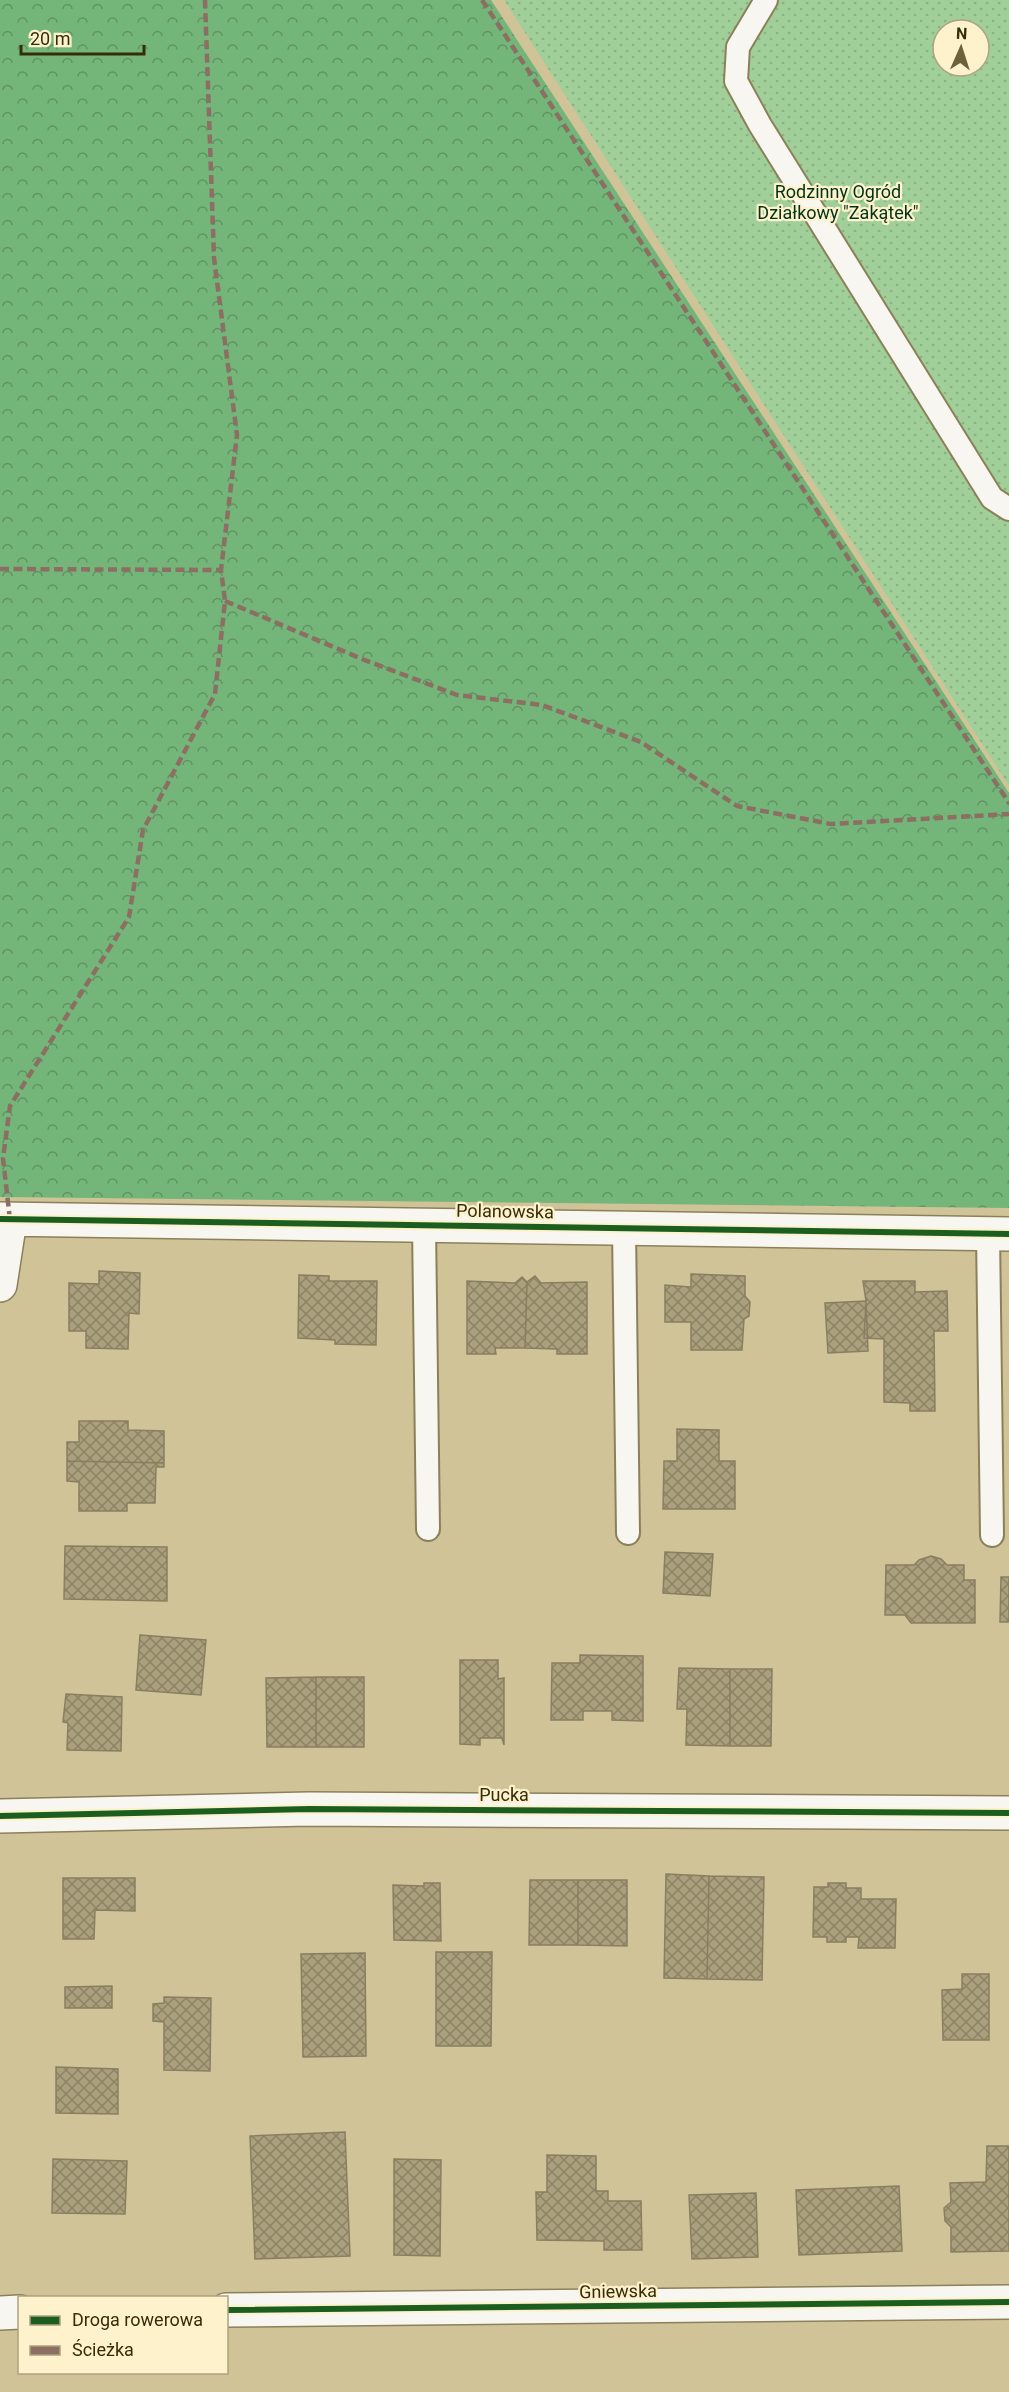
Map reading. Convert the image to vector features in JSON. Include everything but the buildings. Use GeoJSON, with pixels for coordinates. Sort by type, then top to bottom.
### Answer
{"type":"FeatureCollection","features":[{"type":"Feature","properties":{"kind":"street","name":"Polanowska"},"geometry":{"type":"LineString","coordinates":[[5,1220],[999,1233]]}},
{"type":"Feature","properties":{"kind":"street"},"geometry":{"type":"LineString","coordinates":[[0,1285],[5,1220]]}},
{"type":"Feature","properties":{"kind":"street","name":"Pucka"},"geometry":{"type":"LineString","coordinates":[[0,1816],[309,1809],[1009,1813]]}},
{"type":"Feature","properties":{"kind":"street","name":"Gniewska"},"geometry":{"type":"LineString","coordinates":[[228,2310],[1009,2302]]}},
{"type":"Feature","properties":{"kind":"street"},"geometry":{"type":"LineString","coordinates":[[0,2313],[18,2312]]}},
{"type":"Feature","properties":{"kind":"lane"},"geometry":{"type":"LineString","coordinates":[[766,0],[738,47],[736,81],[766,135],[992,498],[1009,509]]}},
{"type":"Feature","properties":{"kind":"lane"},"geometry":{"type":"LineString","coordinates":[[424,1225],[428,1529]]}},
{"type":"Feature","properties":{"kind":"lane"},"geometry":{"type":"LineString","coordinates":[[624,1228],[628,1533]]}},
{"type":"Feature","properties":{"kind":"lane"},"geometry":{"type":"LineString","coordinates":[[992,1535],[999,1233]]}},
{"type":"Feature","properties":{"kind":"green space"},"geometry":{"type":"Polygon","coordinates":[[[0,0],[491,0],[1009,793],[1009,1208],[0,1197],[0,0]]]}},
{"type":"Feature","properties":{"kind":"green space","name":"Rodzinny Ogród Działkowy \"Zakątek\""},"geometry":{"type":"Polygon","coordinates":[[[504,0],[1009,0],[1009,786],[504,0]]]}},
{"type":"Feature","properties":{"kind":"marked path"},"geometry":{"type":"LineString","coordinates":[[10,1220],[3,1158],[10,1106],[129,917],[143,830],[215,694],[225,601],[221,570],[237,435],[214,258],[205,0]]}},
{"type":"Feature","properties":{"kind":"marked path"},"geometry":{"type":"LineString","coordinates":[[482,0],[1009,803]]}},
{"type":"Feature","properties":{"kind":"marked path"},"geometry":{"type":"LineString","coordinates":[[0,569],[221,570]]}},
{"type":"Feature","properties":{"kind":"marked path"},"geometry":{"type":"LineString","coordinates":[[225,601],[362,659],[457,695],[542,705],[641,742],[737,806],[831,824],[1009,814]]}},
{"type":"Feature","properties":{"kind":"cycle path"},"geometry":{"type":"LineString","coordinates":[[0,1219],[1009,1234]]}},
{"type":"Feature","properties":{"kind":"cycle path"},"geometry":{"type":"LineString","coordinates":[[0,1816],[309,1809],[1009,1813]]}},
{"type":"Feature","properties":{"kind":"cycle path"},"geometry":{"type":"LineString","coordinates":[[228,2310],[1009,2302]]}}]}
